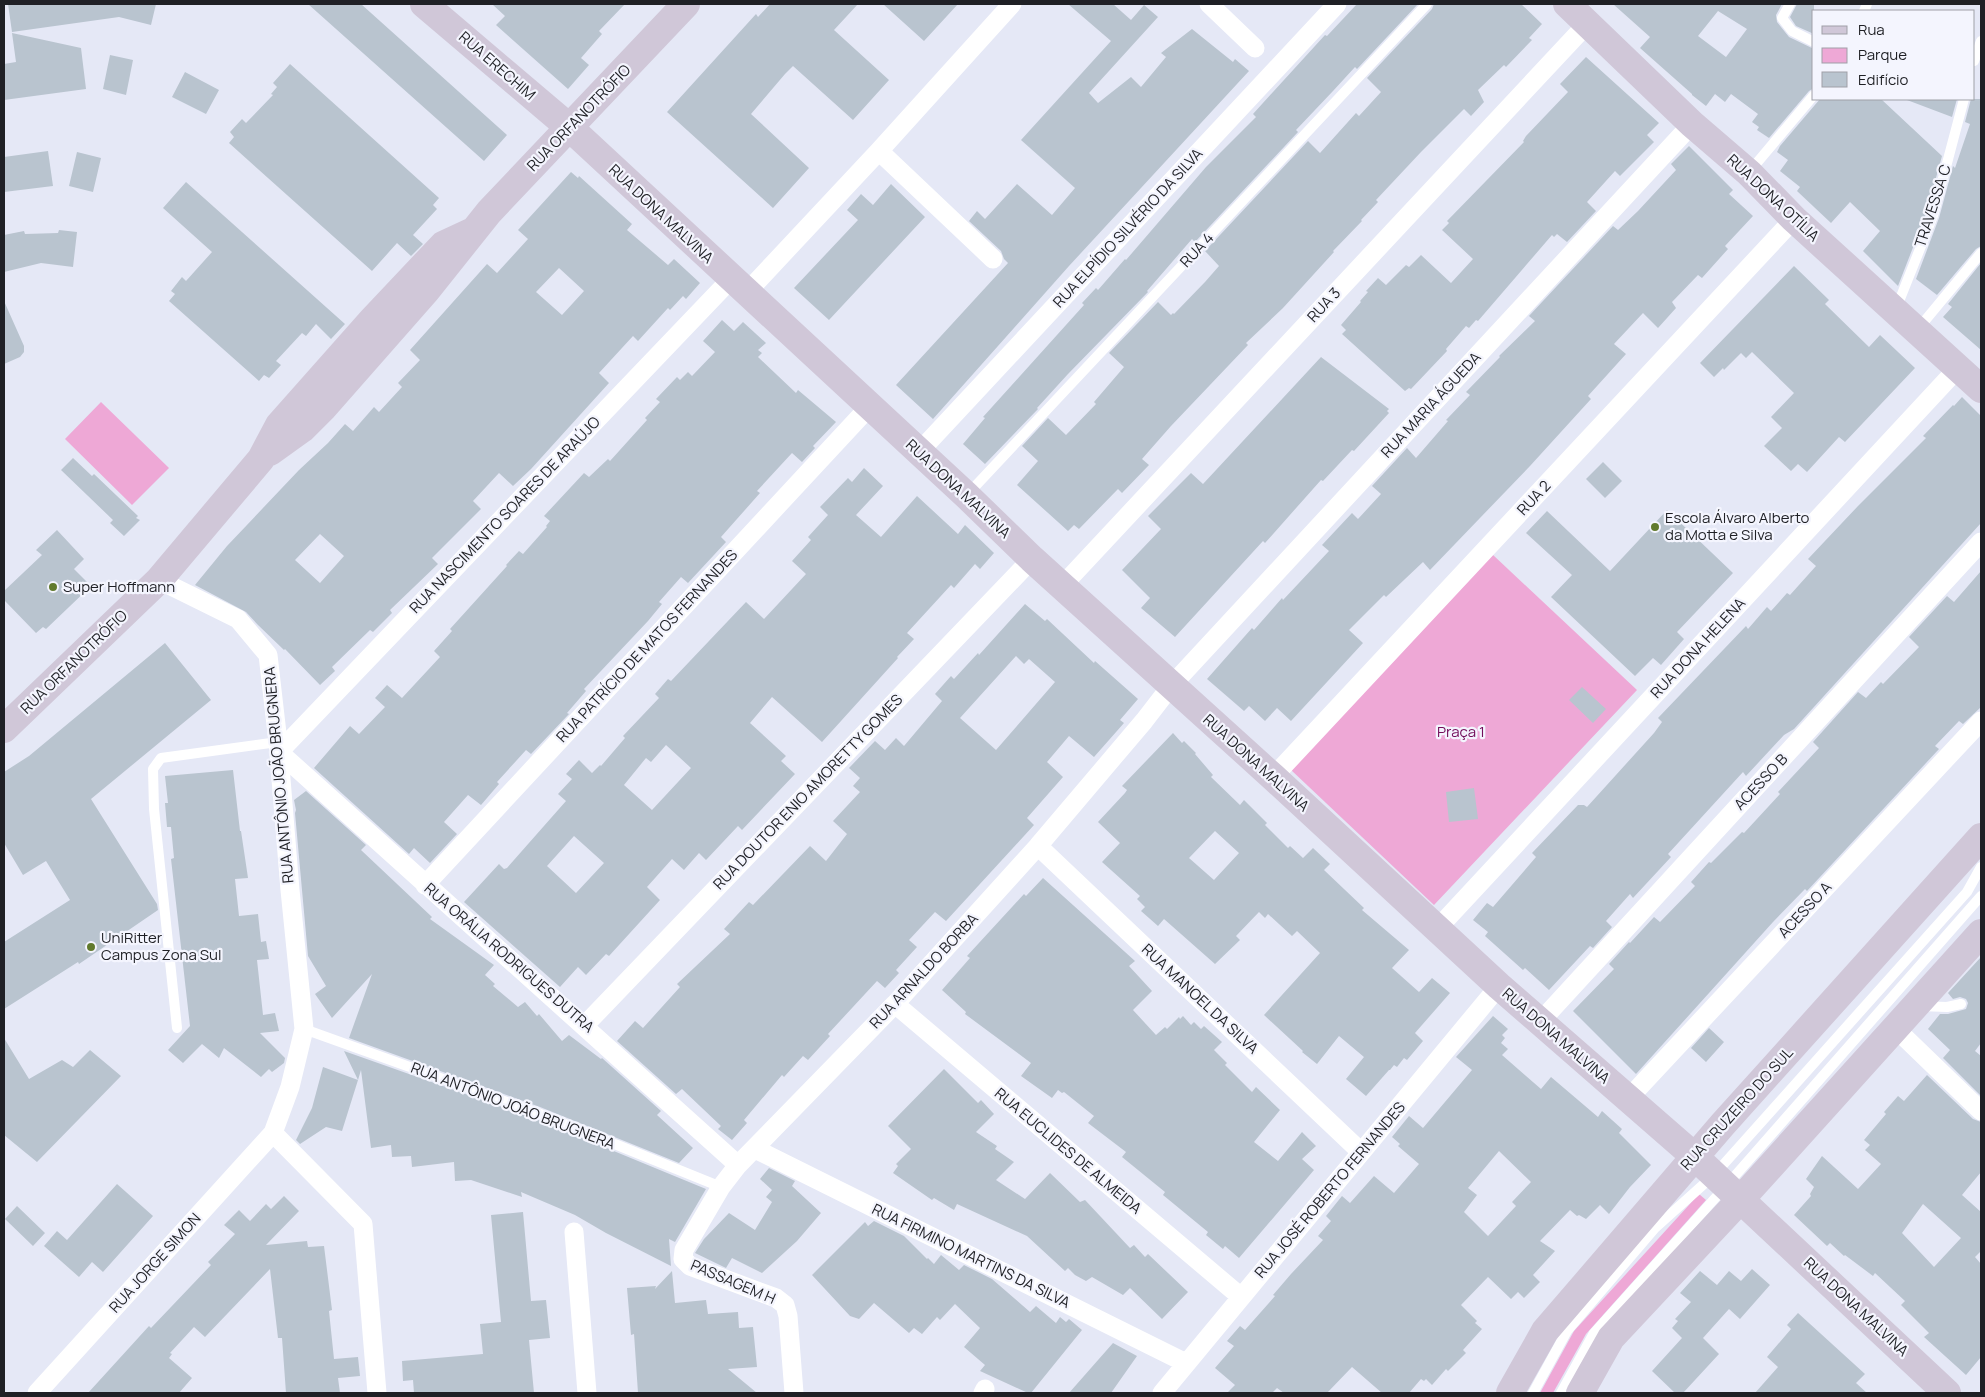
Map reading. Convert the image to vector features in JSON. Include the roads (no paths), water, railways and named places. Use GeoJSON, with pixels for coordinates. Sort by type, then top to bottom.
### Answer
{"type":"FeatureCollection","features":[{"type":"Feature","properties":{"kind":"street","name":"RUA ERECHIM"},"geometry":{"type":"LineString","coordinates":[[424,4],[570,128]]}},
{"type":"Feature","properties":{"kind":"street","name":"RUA ORFANOTRÓFIO"},"geometry":{"type":"LineString","coordinates":[[4,729],[159,580],[261,459],[279,425],[373,319],[443,245],[471,232],[686,4]]}},
{"type":"Feature","properties":{"kind":"street","name":"RUA NASCIMENTO SOARES DE ARAÚJO"},"geometry":{"type":"LineString","coordinates":[[279,747],[739,286],[879,151],[1012,4]]}},
{"type":"Feature","properties":{"kind":"street"},"geometry":{"type":"LineString","coordinates":[[1210,4],[1255,48]]}},
{"type":"Feature","properties":{"kind":"street","name":"RUA ELPÍDIO SILVÉRIO DA SILVA"},"geometry":{"type":"LineString","coordinates":[[919,452],[1337,4]]}},
{"type":"Feature","properties":{"kind":"street","name":"RUA DONA OTÍLIA"},"geometry":{"type":"LineString","coordinates":[[1567,4],[1692,124],[1749,173],[1794,219],[1981,389]]}},
{"type":"Feature","properties":{"kind":"street","name":"RUA 3"},"geometry":{"type":"LineString","coordinates":[[1062,586],[1587,24]]}},
{"type":"Feature","properties":{"kind":"street","name":"RUA MARIA ÁGUEDA"},"geometry":{"type":"LineString","coordinates":[[1171,686],[1692,124]]}},
{"type":"Feature","properties":{"kind":"street","name":"RUA DONA MALVINA"},"geometry":{"type":"LineString","coordinates":[[570,128],[1032,559],[1273,777],[1499,986],[1694,1156],[1947,1393]]}},
{"type":"Feature","properties":{"kind":"street"},"geometry":{"type":"LineString","coordinates":[[879,151],[992,258]]}},
{"type":"Feature","properties":{"kind":"street","name":"RUA 2"},"geometry":{"type":"LineString","coordinates":[[1273,777],[1794,219]]}},
{"type":"Feature","properties":{"kind":"street","name":"RUA DONA HELENA"},"geometry":{"type":"LineString","coordinates":[[1437,929],[1958,368]]}},
{"type":"Feature","properties":{"kind":"street","name":"RUA PATRÍCIO DE MATOS FERNANDES"},"geometry":{"type":"LineString","coordinates":[[424,885],[870,407]]}},
{"type":"Feature","properties":{"kind":"street","name":"ACESSO B"},"geometry":{"type":"LineString","coordinates":[[1540,1022],[1981,542]]}},
{"type":"Feature","properties":{"kind":"street","name":"RUA DOUTOR ENIO AMORETTY GOMES"},"geometry":{"type":"LineString","coordinates":[[585,1025],[1032,559]]}},
{"type":"Feature","properties":{"kind":"street","name":"RUA ANTÔNIO JOÃO BRUGNERA"},"geometry":{"type":"LineString","coordinates":[[159,580],[238,618],[268,655],[279,747],[290,890],[304,1029],[290,1087],[273,1134]]}},
{"type":"Feature","properties":{"kind":"street","name":"RUA ARNALDO BORBA"},"geometry":{"type":"LineString","coordinates":[[683,1259],[684,1250],[721,1187],[738,1165],[895,1004],[1038,846],[1171,686]]}},
{"type":"Feature","properties":{"kind":"street","name":"ACESSO A"},"geometry":{"type":"LineString","coordinates":[[1628,1098],[1981,721]]}},
{"type":"Feature","properties":{"kind":"street","name":"RUA ORÁLIA RODRIGUES DUTRA"},"geometry":{"type":"LineString","coordinates":[[279,747],[424,885],[585,1025],[738,1165]]}},
{"type":"Feature","properties":{"kind":"street","name":"RUA CRUZEIRO DO SUL"},"geometry":{"type":"LineString","coordinates":[[1510,1393],[1545,1331],[1694,1156],[1981,837]]}},
{"type":"Feature","properties":{"kind":"street","name":"RUA MANOEL DA SILVA"},"geometry":{"type":"LineString","coordinates":[[1038,846],[1361,1152]]}},
{"type":"Feature","properties":{"kind":"street"},"geometry":{"type":"LineString","coordinates":[[1580,1393],[1612,1338],[1727,1187],[1895,1028],[1981,933]]}},
{"type":"Feature","properties":{"kind":"street","name":"RUA JOSÉ ROBERTO FERNANDES"},"geometry":{"type":"LineString","coordinates":[[1162,1393],[1499,986]]}},
{"type":"Feature","properties":{"kind":"street","name":"RUA EUCLIDES DE ALMEIDA"},"geometry":{"type":"LineString","coordinates":[[895,1004],[1241,1297]]}},
{"type":"Feature","properties":{"kind":"street"},"geometry":{"type":"LineString","coordinates":[[1895,1028],[1981,1111]]}},
{"type":"Feature","properties":{"kind":"street"},"geometry":{"type":"LineString","coordinates":[[273,1134],[363,1224],[377,1393]]}},
{"type":"Feature","properties":{"kind":"street","name":"RUA JORGE SIMON"},"geometry":{"type":"LineString","coordinates":[[37,1393],[273,1134]]}},
{"type":"Feature","properties":{"kind":"street","name":"RUA FIRMINO MARTINS DA SILVA"},"geometry":{"type":"LineString","coordinates":[[755,1149],[1186,1363]]}},
{"type":"Feature","properties":{"kind":"street"},"geometry":{"type":"LineString","coordinates":[[574,1232],[587,1393]]}},
{"type":"Feature","properties":{"kind":"street","name":"PASSAGEM H"},"geometry":{"type":"LineString","coordinates":[[683,1259],[690,1266],[776,1298],[784,1305],[788,1316],[794,1393]]}},
{"type":"Feature","properties":{"kind":"lane","name":"RUA 4"},"geometry":{"type":"LineString","coordinates":[[966,496],[1427,4]]}},
{"type":"Feature","properties":{"kind":"lane"},"geometry":{"type":"LineString","coordinates":[[1790,4],[1782,18],[1792,31],[1812,41]]}},
{"type":"Feature","properties":{"kind":"lane"},"geometry":{"type":"LineString","coordinates":[[1975,58],[1981,41]]}},
{"type":"Feature","properties":{"kind":"lane"},"geometry":{"type":"LineString","coordinates":[[1749,173],[1812,98]]}},
{"type":"Feature","properties":{"kind":"lane","name":"TRAVESSA C"},"geometry":{"type":"LineString","coordinates":[[1896,310],[1933,216],[1964,100]]}},
{"type":"Feature","properties":{"kind":"lane"},"geometry":{"type":"LineString","coordinates":[[1916,331],[1981,253]]}},
{"type":"Feature","properties":{"kind":"lane"},"geometry":{"type":"LineString","coordinates":[[177,1028],[154,818],[153,769],[161,758],[279,747]]}},
{"type":"Feature","properties":{"kind":"lane"},"geometry":{"type":"LineString","coordinates":[[1533,1393],[1567,1331],[1654,1228],[1727,1187],[1967,892],[1981,867]]}},
{"type":"Feature","properties":{"kind":"lane"},"geometry":{"type":"LineString","coordinates":[[1561,1393],[1594,1333],[1727,1187],[1981,896]]}},
{"type":"Feature","properties":{"kind":"lane"},"geometry":{"type":"LineString","coordinates":[[1916,1005],[1947,1008],[1960,1004]]}},
{"type":"Feature","properties":{"kind":"lane","name":"RUA ANTÔNIO JOÃO BRUGNERA"},"geometry":{"type":"LineString","coordinates":[[304,1029],[538,1113],[721,1187]]}},
{"type":"Feature","properties":{"kind":"place","name":"Escola Álvaro Alberto da Motta e Silva"},"geometry":{"type":"Point","coordinates":[1655,527]}},
{"type":"Feature","properties":{"kind":"place","name":"Super Hoffmann"},"geometry":{"type":"Point","coordinates":[53,587]}},
{"type":"Feature","properties":{"kind":"place","name":"UniRitter Campus Zona Sul"},"geometry":{"type":"Point","coordinates":[91,947]}},
{"type":"Feature","properties":{"kind":"park label","name":"Praça 1"},"geometry":{"type":"Point","coordinates":[1461,732]}}]}
